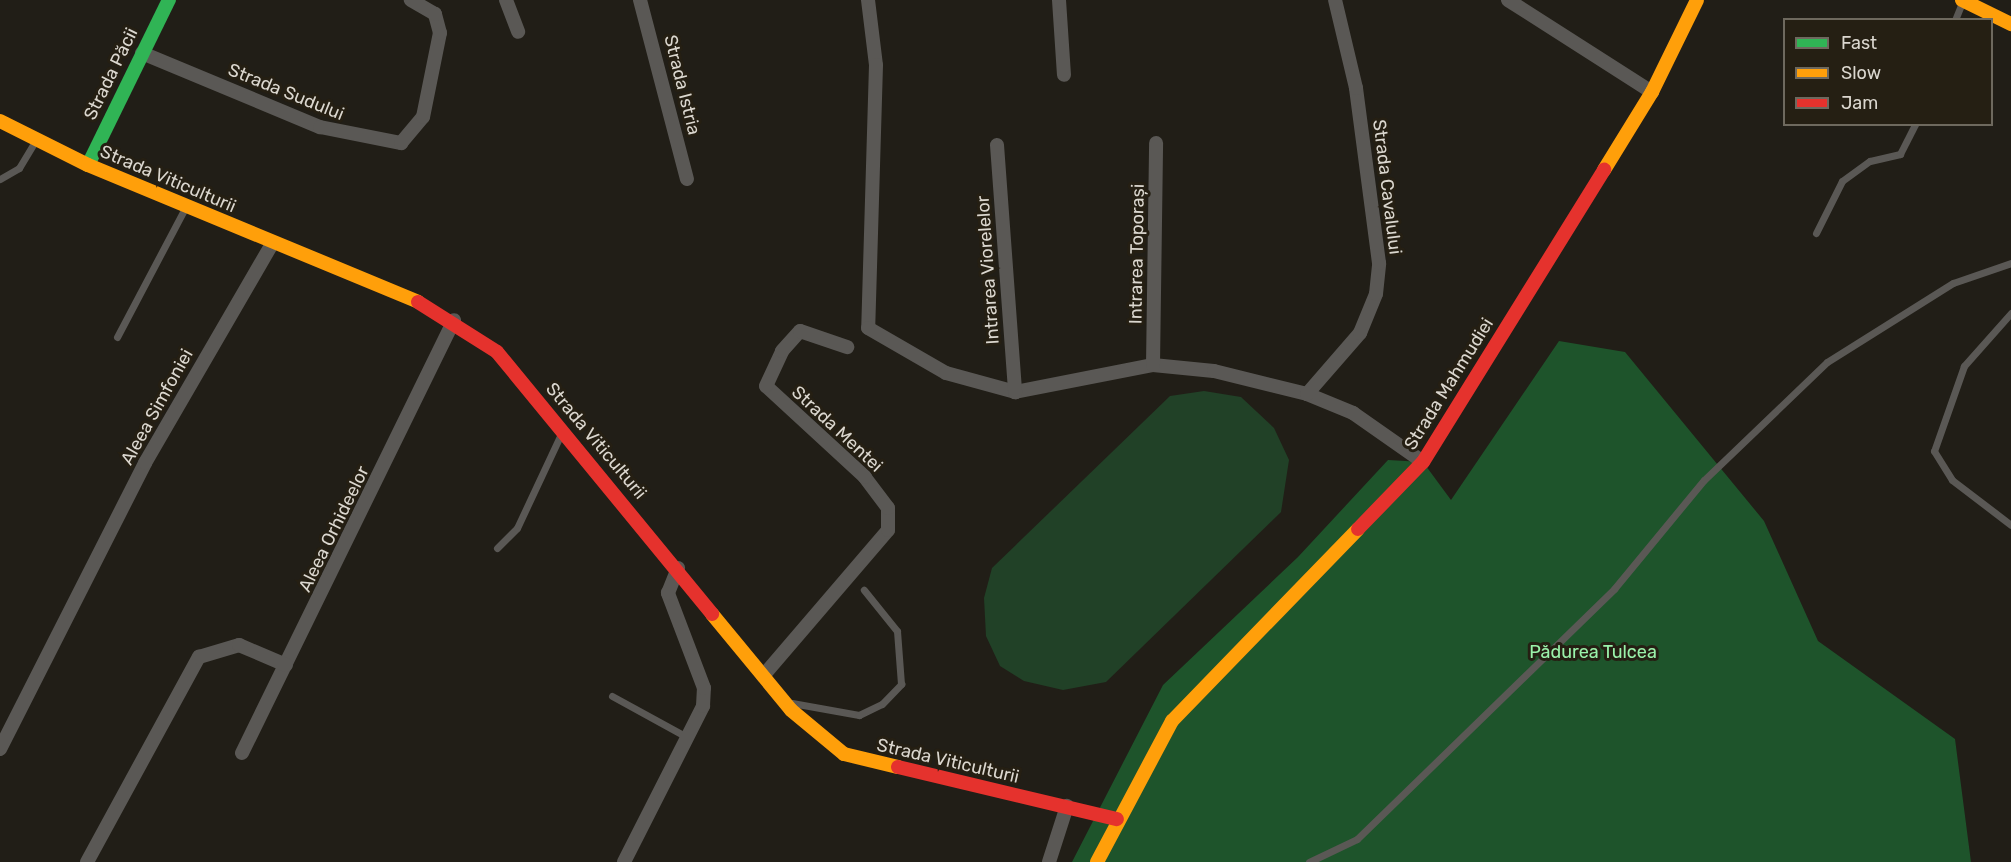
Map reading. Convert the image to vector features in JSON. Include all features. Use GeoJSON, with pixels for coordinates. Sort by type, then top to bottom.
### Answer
{"type":"FeatureCollection","features":[{"type":"Feature","properties":{"kind":"main road","name":"Strada Păcii"},"geometry":{"type":"LineString","coordinates":[[88,165],[169,0]]}},
{"type":"Feature","properties":{"kind":"main road","name":"Strada Mahmudiei"},"geometry":{"type":"LineString","coordinates":[[1097,862],[1117,819],[1172,721],[1423,462],[1652,92],[1697,0]]}},
{"type":"Feature","properties":{"kind":"main road"},"geometry":{"type":"LineString","coordinates":[[1963,0],[2011,24]]}},
{"type":"Feature","properties":{"kind":"main road","name":"Strada Viticulturii"},"geometry":{"type":"LineString","coordinates":[[0,122],[88,165],[454,320],[497,352],[563,428],[784,701],[844,754],[1117,819]]}},
{"type":"Feature","properties":{"kind":"street","name":"Strada Sudului"},"geometry":{"type":"LineString","coordinates":[[142,53],[354,138],[401,143],[416,130],[440,33],[435,14],[411,0]]}},
{"type":"Feature","properties":{"kind":"street"},"geometry":{"type":"LineString","coordinates":[[506,0],[518,32]]}},
{"type":"Feature","properties":{"kind":"street","name":"Strada Istria"},"geometry":{"type":"LineString","coordinates":[[640,0],[687,179]]}},
{"type":"Feature","properties":{"kind":"street"},"geometry":{"type":"LineString","coordinates":[[868,0],[876,65],[868,328],[946,373],[1015,392],[1153,365],[1214,371],[1307,394],[1353,413],[1423,462]]}},
{"type":"Feature","properties":{"kind":"street"},"geometry":{"type":"LineString","coordinates":[[1059,0],[1064,75]]}},
{"type":"Feature","properties":{"kind":"street","name":"Strada Cavalului"},"geometry":{"type":"LineString","coordinates":[[1307,394],[1360,333],[1376,294],[1379,263],[1356,88],[1335,0]]}},
{"type":"Feature","properties":{"kind":"street"},"geometry":{"type":"LineString","coordinates":[[1508,0],[1652,92]]}},
{"type":"Feature","properties":{"kind":"street","name":"Intrarea Toporași"},"geometry":{"type":"LineString","coordinates":[[1153,365],[1156,142]]}},
{"type":"Feature","properties":{"kind":"street","name":"Intrarea Viorelelor"},"geometry":{"type":"LineString","coordinates":[[997,145],[1015,392]]}},
{"type":"Feature","properties":{"kind":"street","name":"Aleea Simfoniei"},"geometry":{"type":"LineString","coordinates":[[0,749],[145,463],[273,242]]}},
{"type":"Feature","properties":{"kind":"street","name":"Aleea Orhideelor"},"geometry":{"type":"LineString","coordinates":[[243,753],[454,320]]}},
{"type":"Feature","properties":{"kind":"street","name":"Strada Mentei"},"geometry":{"type":"LineString","coordinates":[[763,676],[888,530],[888,508],[865,477],[766,386],[782,351],[800,330],[847,347]]}},
{"type":"Feature","properties":{"kind":"street"},"geometry":{"type":"LineString","coordinates":[[624,862],[703,706],[704,688],[668,593],[678,568]]}},
{"type":"Feature","properties":{"kind":"street"},"geometry":{"type":"LineString","coordinates":[[87,862],[199,657],[239,645],[286,665]]}},
{"type":"Feature","properties":{"kind":"street"},"geometry":{"type":"LineString","coordinates":[[1050,862],[1067,806]]}},
{"type":"Feature","properties":{"kind":"lane"},"geometry":{"type":"LineString","coordinates":[[1956,18],[1963,0]]}},
{"type":"Feature","properties":{"kind":"lane"},"geometry":{"type":"LineString","coordinates":[[1816,233],[1842,180],[1870,161],[1900,154],[1914,126]]}},
{"type":"Feature","properties":{"kind":"lane"},"geometry":{"type":"LineString","coordinates":[[0,179],[19,168],[35,141]]}},
{"type":"Feature","properties":{"kind":"lane"},"geometry":{"type":"LineString","coordinates":[[117,337],[186,206]]}},
{"type":"Feature","properties":{"kind":"lane"},"geometry":{"type":"LineString","coordinates":[[1309,862],[1357,839],[1614,589],[1704,480],[1827,362],[1953,284],[2011,263]]}},
{"type":"Feature","properties":{"kind":"lane"},"geometry":{"type":"LineString","coordinates":[[2011,313],[1964,366],[1934,451],[1952,480],[2011,525]]}},
{"type":"Feature","properties":{"kind":"lane"},"geometry":{"type":"LineString","coordinates":[[497,548],[517,528],[563,428]]}},
{"type":"Feature","properties":{"kind":"lane"},"geometry":{"type":"LineString","coordinates":[[784,701],[859,715],[882,704],[901,684],[897,631],[864,590]]}},
{"type":"Feature","properties":{"kind":"lane"},"geometry":{"type":"LineString","coordinates":[[612,696],[687,737]]}},
{"type":"Feature","properties":{"kind":"green space","name":"Pădurea Tulcea"},"geometry":{"type":"Polygon","coordinates":[[[1559,341],[1625,352],[1764,521],[1818,641],[1955,739],[1971,862],[1072,862],[1163,685],[1298,557],[1388,460],[1423,462],[1451,500],[1559,341]]]}},
{"type":"Feature","properties":{"kind":"green space"},"geometry":{"type":"Polygon","coordinates":[[[1204,391],[1241,397],[1274,428],[1289,460],[1281,512],[1106,682],[1063,690],[1024,681],[1000,666],[986,636],[984,598],[992,568],[1170,396],[1204,391]]]}},
{"type":"Feature","properties":{"kind":"traffic: fast"},"geometry":{"type":"LineString","coordinates":[[88,165],[169,0]]}},
{"type":"Feature","properties":{"kind":"traffic: slow"},"geometry":{"type":"LineString","coordinates":[[1604,170],[1652,92],[1697,0]]}},
{"type":"Feature","properties":{"kind":"traffic: slow"},"geometry":{"type":"LineString","coordinates":[[1962,0],[2011,24]]}},
{"type":"Feature","properties":{"kind":"traffic: slow"},"geometry":{"type":"LineString","coordinates":[[0,121],[88,165],[418,302]]}},
{"type":"Feature","properties":{"kind":"traffic: slow"},"geometry":{"type":"LineString","coordinates":[[1097,862],[1172,721],[1358,529]]}},
{"type":"Feature","properties":{"kind":"traffic: slow"},"geometry":{"type":"LineString","coordinates":[[712,614],[791,710],[844,754],[898,767]]}},
{"type":"Feature","properties":{"kind":"traffic: jam"},"geometry":{"type":"LineString","coordinates":[[1358,529],[1423,462],[1604,170]]}},
{"type":"Feature","properties":{"kind":"traffic: jam"},"geometry":{"type":"LineString","coordinates":[[418,302],[497,352],[712,614]]}},
{"type":"Feature","properties":{"kind":"traffic: jam"},"geometry":{"type":"LineString","coordinates":[[898,767],[1117,819]]}}]}
